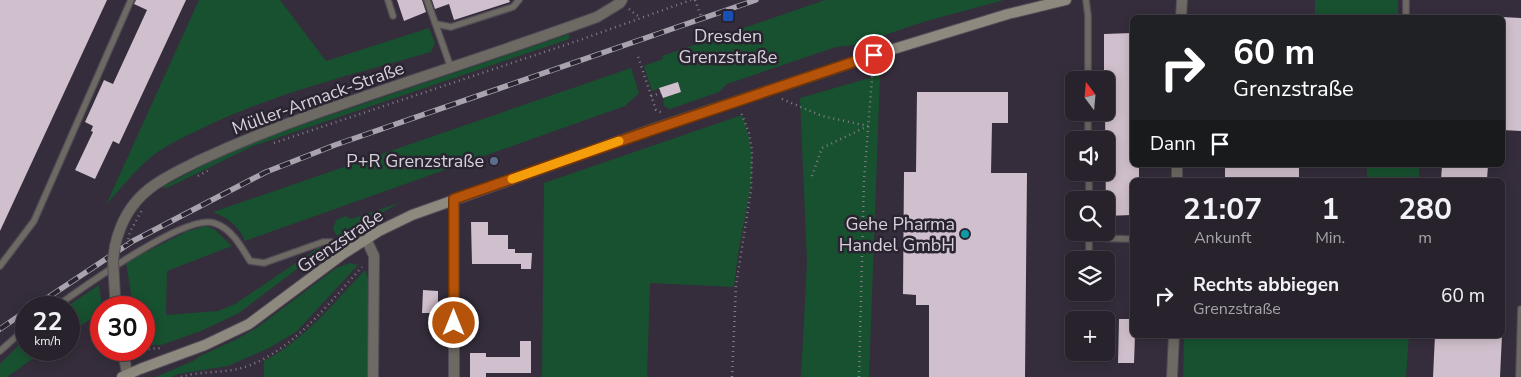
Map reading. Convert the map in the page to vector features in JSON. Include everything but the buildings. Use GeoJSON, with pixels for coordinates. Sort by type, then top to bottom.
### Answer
{"type":"FeatureCollection","features":[{"type":"Feature","properties":{"kind":"main road","name":"Grenzstraße"},"geometry":{"type":"LineString","coordinates":[[125,375],[204,345],[249,324],[343,254],[379,231],[412,215],[669,124],[874,55],[1008,14],[1066,0]]}},
{"type":"Feature","properties":{"kind":"street","name":"Müller-Armack-Straße"},"geometry":{"type":"LineString","coordinates":[[115,296],[113,260],[118,229],[137,199],[171,174],[217,152],[271,130],[596,17],[622,0]]}},
{"type":"Feature","properties":{"kind":"street"},"geometry":{"type":"LineString","coordinates":[[1181,15],[1182,0]]}},
{"type":"Feature","properties":{"kind":"street"},"geometry":{"type":"LineString","coordinates":[[454,199],[454,377]]}},
{"type":"Feature","properties":{"kind":"street"},"geometry":{"type":"LineString","coordinates":[[366,239],[374,256],[373,377]]}},
{"type":"Feature","properties":{"kind":"street"},"geometry":{"type":"LineString","coordinates":[[1172,377],[1174,338]]}},
{"type":"Feature","properties":{"kind":"street"},"geometry":{"type":"LineString","coordinates":[[124,361],[125,375]]}},
{"type":"Feature","properties":{"kind":"lane"},"geometry":{"type":"LineString","coordinates":[[0,266],[34,221],[131,0]]}},
{"type":"Feature","properties":{"kind":"lane"},"geometry":{"type":"LineString","coordinates":[[388,0],[393,16]]}},
{"type":"Feature","properties":{"kind":"lane"},"geometry":{"type":"LineString","coordinates":[[427,0],[451,68]]}},
{"type":"Feature","properties":{"kind":"lane"},"geometry":{"type":"LineString","coordinates":[[436,24],[451,27],[513,7],[518,0]]}},
{"type":"Feature","properties":{"kind":"lane"},"geometry":{"type":"LineString","coordinates":[[1086,0],[1088,16],[1088,71]]}},
{"type":"Feature","properties":{"kind":"lane"},"geometry":{"type":"LineString","coordinates":[[1406,0],[1406,15]]}},
{"type":"Feature","properties":{"kind":"lane"},"geometry":{"type":"LineString","coordinates":[[71,296],[161,239],[203,221],[213,222],[221,226],[240,243],[250,261],[264,263],[323,242],[332,242]]}},
{"type":"Feature","properties":{"kind":"lane"},"geometry":{"type":"LineString","coordinates":[[1115,237],[1130,239]]}},
{"type":"Feature","properties":{"kind":"lane"},"geometry":{"type":"LineString","coordinates":[[1519,377],[1521,309]]}},
{"type":"Feature","properties":{"kind":"lane"},"geometry":{"type":"LineString","coordinates":[[0,351],[15,338]]}},
{"type":"Feature","properties":{"kind":"path"},"geometry":{"type":"LineString","coordinates":[[266,146],[577,41],[691,0]]}},
{"type":"Feature","properties":{"kind":"path"},"geometry":{"type":"LineString","coordinates":[[695,0],[701,16]]}},
{"type":"Feature","properties":{"kind":"path"},"geometry":{"type":"LineString","coordinates":[[692,11],[698,10]]}},
{"type":"Feature","properties":{"kind":"path"},"geometry":{"type":"LineString","coordinates":[[859,377],[864,180],[874,55]]}},
{"type":"Feature","properties":{"kind":"path"},"geometry":{"type":"LineString","coordinates":[[638,57],[656,110],[665,114],[669,124]]}},
{"type":"Feature","properties":{"kind":"path"},"geometry":{"type":"LineString","coordinates":[[769,90],[781,99],[822,116],[868,126]]}},
{"type":"Feature","properties":{"kind":"path"},"geometry":{"type":"LineString","coordinates":[[651,96],[661,93]]}},
{"type":"Feature","properties":{"kind":"path"},"geometry":{"type":"LineString","coordinates":[[732,377],[736,286],[752,190],[752,151],[749,133],[737,101]]}},
{"type":"Feature","properties":{"kind":"path"},"geometry":{"type":"LineString","coordinates":[[812,176],[822,148],[868,126]]}},
{"type":"Feature","properties":{"kind":"path"},"geometry":{"type":"LineString","coordinates":[[194,178],[211,169]]}},
{"type":"Feature","properties":{"kind":"path"},"geometry":{"type":"LineString","coordinates":[[127,246],[130,232],[146,206]]}},
{"type":"Feature","properties":{"kind":"path"},"geometry":{"type":"LineString","coordinates":[[181,377],[239,369],[269,356],[286,345],[322,311],[374,256]]}},
{"type":"Feature","properties":{"kind":"path"},"geometry":{"type":"LineString","coordinates":[[155,349],[164,348]]}},
{"type":"Feature","properties":{"kind":"green space"},"geometry":{"type":"Polygon","coordinates":[[[199,0],[280,0],[326,61],[429,28],[435,43],[431,52],[348,75],[266,101],[186,136],[165,147],[145,163],[106,205],[199,0]]]}},
{"type":"Feature","properties":{"kind":"green space"},"geometry":{"type":"Polygon","coordinates":[[[825,0],[1004,0],[923,22],[856,45],[836,47],[727,84],[719,92],[670,109],[664,106],[663,98],[681,92],[678,82],[652,91],[644,66],[663,59],[662,56],[825,0]]]}},
{"type":"Feature","properties":{"kind":"green space"},"geometry":{"type":"Polygon","coordinates":[[[1315,0],[1398,0],[1398,15],[1315,15],[1315,0]]]}},
{"type":"Feature","properties":{"kind":"green space"},"geometry":{"type":"Polygon","coordinates":[[[569,34],[569,39],[253,146],[167,188],[162,187],[218,157],[251,142],[569,34]]]}},
{"type":"Feature","properties":{"kind":"green space"},"geometry":{"type":"Polygon","coordinates":[[[631,68],[639,93],[625,106],[245,241],[232,223],[213,212],[631,68]]]}},
{"type":"Feature","properties":{"kind":"green space"},"geometry":{"type":"Polygon","coordinates":[[[880,75],[869,377],[801,377],[807,262],[800,98],[880,75]]]}},
{"type":"Feature","properties":{"kind":"green space"},"geometry":{"type":"Polygon","coordinates":[[[742,115],[751,147],[752,176],[734,287],[650,283],[647,377],[542,377],[544,183],[742,115]]]}},
{"type":"Feature","properties":{"kind":"green space"},"geometry":{"type":"Polygon","coordinates":[[[1367,167],[1419,167],[1419,178],[1367,178],[1367,167]]]}},
{"type":"Feature","properties":{"kind":"green space"},"geometry":{"type":"Polygon","coordinates":[[[399,203],[338,238],[333,228],[336,220],[346,216],[351,219],[399,203]]]}},
{"type":"Feature","properties":{"kind":"green space"},"geometry":{"type":"Polygon","coordinates":[[[205,226],[214,229],[232,246],[167,271],[166,315],[218,311],[235,304],[318,248],[326,247],[239,313],[201,331],[161,345],[155,345],[155,296],[131,296],[126,262],[188,231],[205,226]]]}},
{"type":"Feature","properties":{"kind":"green space"},"geometry":{"type":"Polygon","coordinates":[[[350,263],[358,265],[296,332],[269,348],[228,366],[178,374],[171,377],[156,377],[193,361],[258,327],[336,268],[350,263]]]}},
{"type":"Feature","properties":{"kind":"green space"},"geometry":{"type":"Polygon","coordinates":[[[365,270],[369,280],[368,377],[264,377],[264,361],[305,332],[365,270]]]}},
{"type":"Feature","properties":{"kind":"green space"},"geometry":{"type":"Polygon","coordinates":[[[99,285],[100,296],[90,296],[90,319],[80,326],[80,298],[99,285]]]}},
{"type":"Feature","properties":{"kind":"green space"},"geometry":{"type":"Polygon","coordinates":[[[1184,338],[1409,338],[1406,377],[1183,377],[1184,338]]]}},
{"type":"Feature","properties":{"kind":"green space"},"geometry":{"type":"Polygon","coordinates":[[[15,349],[15,361],[30,361],[7,377],[0,377],[0,364],[15,349]]]}},
{"type":"Feature","properties":{"kind":"railway"},"geometry":{"type":"LineString","coordinates":[[50,296],[133,241],[266,172],[335,145],[756,0]]}},
{"type":"Feature","properties":{"kind":"railway"},"geometry":{"type":"LineString","coordinates":[[0,329],[15,319]]}},
{"type":"Feature","properties":{"kind":"slow traffic"},"geometry":{"type":"LineString","coordinates":[[512,179],[619,141]]}},
{"type":"Feature","properties":{"kind":"place","name":"Dresden Grenzstraße"},"geometry":{"type":"Point","coordinates":[728,16]}},
{"type":"Feature","properties":{"kind":"place","name":"P+R Grenzstraße"},"geometry":{"type":"Point","coordinates":[494,161]}},
{"type":"Feature","properties":{"kind":"place","name":"Gehe Pharma Handel GmbH"},"geometry":{"type":"Point","coordinates":[965,234]}},
{"type":"Feature","properties":{"kind":"route"},"geometry":{"type":"LineString","coordinates":[[454,323],[454,199],[874,55]]}}]}
